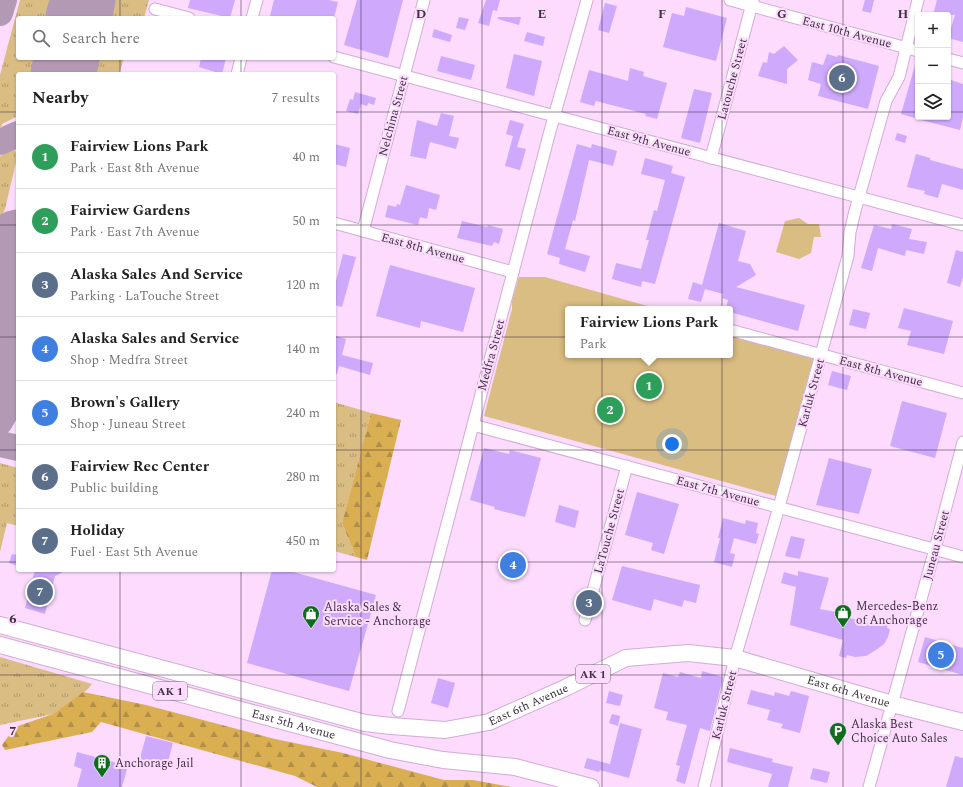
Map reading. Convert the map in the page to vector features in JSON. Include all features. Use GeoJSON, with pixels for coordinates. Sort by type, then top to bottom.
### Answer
{"type":"FeatureCollection","features":[{"type":"Feature","properties":{"kind":"highway","name":"East 6th Avenue"},"geometry":{"type":"LineString","coordinates":[[0,625],[365,723],[391,726],[446,730],[489,722],[565,688],[626,658],[688,653],[735,658],[892,704],[963,722]]}},
{"type":"Feature","properties":{"kind":"highway","name":"East 5th Avenue"},"geometry":{"type":"LineString","coordinates":[[0,645],[390,750],[442,760],[516,766],[591,787]]}},
{"type":"Feature","properties":{"kind":"street"},"geometry":{"type":"LineString","coordinates":[[253,16],[257,0]]}},
{"type":"Feature","properties":{"kind":"street","name":"Nelchina Street"},"geometry":{"type":"LineString","coordinates":[[363,231],[424,0]]}},
{"type":"Feature","properties":{"kind":"street","name":"Medfra Street"},"geometry":{"type":"LineString","coordinates":[[398,711],[554,116],[587,0]]}},
{"type":"Feature","properties":{"kind":"street","name":"East 10th Avenue"},"geometry":{"type":"LineString","coordinates":[[730,0],[752,3],[915,50]]}},
{"type":"Feature","properties":{"kind":"street","name":"Karluk Street"},"geometry":{"type":"LineString","coordinates":[[704,787],[735,658],[779,507],[848,256],[850,232],[859,197],[886,101],[899,77],[918,0]]}},
{"type":"Feature","properties":{"kind":"street","name":"Latouche Street"},"geometry":{"type":"LineString","coordinates":[[711,158],[752,3]]}},
{"type":"Feature","properties":{"kind":"street"},"geometry":{"type":"LineString","coordinates":[[155,9],[181,16]]}},
{"type":"Feature","properties":{"kind":"street","name":"East 9th Avenue"},"geometry":{"type":"LineString","coordinates":[[336,58],[963,225]]}},
{"type":"Feature","properties":{"kind":"street"},"geometry":{"type":"LineString","coordinates":[[238,72],[240,60]]}},
{"type":"Feature","properties":{"kind":"street"},"geometry":{"type":"LineString","coordinates":[[951,60],[963,63]]}},
{"type":"Feature","properties":{"kind":"street","name":"East 8th Avenue"},"geometry":{"type":"LineString","coordinates":[[336,224],[513,272]]}},
{"type":"Feature","properties":{"kind":"street","name":"East 8th Avenue"},"geometry":{"type":"LineString","coordinates":[[733,331],[963,393]]}},
{"type":"Feature","properties":{"kind":"street","name":"East 7th Avenue"},"geometry":{"type":"LineString","coordinates":[[473,425],[963,557]]}},
{"type":"Feature","properties":{"kind":"street","name":"Juneau Street"},"geometry":{"type":"LineString","coordinates":[[869,787],[936,549],[963,442]]}},
{"type":"Feature","properties":{"kind":"street","name":"LaTouche Street"},"geometry":{"type":"LineString","coordinates":[[585,620],[627,466]]}},
{"type":"Feature","properties":{"kind":"green space"},"geometry":{"type":"Polygon","coordinates":[[[20,0],[61,0],[57,16],[16,16],[16,60],[44,60],[42,72],[16,72],[16,117],[2,124],[1,127],[0,75],[20,0]]]}},
{"type":"Feature","properties":{"kind":"green space"},"geometry":{"type":"Polygon","coordinates":[[[107,0],[149,0],[145,16],[103,16],[107,0]]]}},
{"type":"Feature","properties":{"kind":"green space"},"geometry":{"type":"Polygon","coordinates":[[[90,60],[123,60],[120,72],[88,72],[90,60]]]}},
{"type":"Feature","properties":{"kind":"green space"},"geometry":{"type":"Polygon","coordinates":[[[14,150],[16,152],[16,162],[5,209],[0,220],[0,156],[14,150]]]}},
{"type":"Feature","properties":{"kind":"green space"},"geometry":{"type":"Polygon","coordinates":[[[799,218],[808,224],[819,224],[821,237],[814,237],[811,253],[799,259],[776,252],[785,221],[799,218]]]}},
{"type":"Feature","properties":{"kind":"green space"},"geometry":{"type":"Polygon","coordinates":[[[519,277],[545,277],[647,306],[565,306],[565,358],[733,358],[733,336],[814,356],[776,496],[484,416],[512,309],[512,301],[519,277]]]}},
{"type":"Feature","properties":{"kind":"green space"},"geometry":{"type":"Polygon","coordinates":[[[336,403],[371,413],[342,523],[356,557],[336,552],[336,403]]]}},
{"type":"Feature","properties":{"kind":"green space"},"geometry":{"type":"Polygon","coordinates":[[[371,413],[401,420],[367,560],[356,557],[342,523],[371,413]]]}},
{"type":"Feature","properties":{"kind":"green space"},"geometry":{"type":"Polygon","coordinates":[[[0,463],[16,467],[16,525],[7,523],[0,552],[0,463]]]}},
{"type":"Feature","properties":{"kind":"green space"},"geometry":{"type":"Polygon","coordinates":[[[0,657],[92,684],[87,690],[53,714],[0,725],[0,657]]]}},
{"type":"Feature","properties":{"kind":"green space"},"geometry":{"type":"Polygon","coordinates":[[[83,692],[146,705],[275,739],[343,753],[444,780],[473,780],[511,787],[317,787],[295,776],[101,722],[92,732],[5,750],[2,745],[15,727],[53,714],[83,692]]]}},
{"type":"Feature","properties":{"kind":"building"},"geometry":{"type":"Polygon","coordinates":[[[190,0],[235,0],[231,16],[222,16],[188,8],[190,0]]]}},
{"type":"Feature","properties":{"kind":"building"},"geometry":{"type":"Polygon","coordinates":[[[274,0],[329,0],[338,2],[334,16],[270,16],[274,0]]]}},
{"type":"Feature","properties":{"kind":"building"},"geometry":{"type":"Polygon","coordinates":[[[357,0],[403,0],[388,58],[344,45],[357,0]]]}},
{"type":"Feature","properties":{"kind":"building"},"geometry":{"type":"Polygon","coordinates":[[[486,0],[500,0],[497,11],[493,10],[489,26],[478,23],[486,0]]]}},
{"type":"Feature","properties":{"kind":"building"},"geometry":{"type":"Polygon","coordinates":[[[865,0],[874,0],[871,13],[862,11],[865,0]]]}},
{"type":"Feature","properties":{"kind":"building"},"geometry":{"type":"Polygon","coordinates":[[[937,0],[963,0],[963,42],[951,39],[951,28],[955,15],[951,15],[951,12],[934,12],[937,0]]]}},
{"type":"Feature","properties":{"kind":"building"},"geometry":{"type":"Polygon","coordinates":[[[605,3],[617,6],[609,33],[598,30],[605,3]]]}},
{"type":"Feature","properties":{"kind":"building"},"geometry":{"type":"Polygon","coordinates":[[[686,7],[727,18],[716,61],[663,47],[672,13],[684,16],[686,7]]]}},
{"type":"Feature","properties":{"kind":"building"},"geometry":{"type":"Polygon","coordinates":[[[459,17],[469,19],[465,30],[456,28],[459,17]]]}},
{"type":"Feature","properties":{"kind":"building"},"geometry":{"type":"Polygon","coordinates":[[[498,17],[521,17],[519,25],[498,19],[498,17]]]}},
{"type":"Feature","properties":{"kind":"building"},"geometry":{"type":"Polygon","coordinates":[[[434,29],[452,35],[450,42],[432,37],[434,29]]]}},
{"type":"Feature","properties":{"kind":"building"},"geometry":{"type":"Polygon","coordinates":[[[527,32],[545,37],[543,46],[524,41],[527,32]]]}},
{"type":"Feature","properties":{"kind":"building"},"geometry":{"type":"Polygon","coordinates":[[[784,46],[798,60],[787,69],[787,84],[758,76],[763,62],[767,63],[769,52],[774,54],[784,46]]]}},
{"type":"Feature","properties":{"kind":"building"},"geometry":{"type":"Polygon","coordinates":[[[514,54],[542,61],[534,96],[506,88],[514,54]]]}},
{"type":"Feature","properties":{"kind":"building"},"geometry":{"type":"Polygon","coordinates":[[[827,54],[837,57],[838,55],[879,66],[868,109],[818,96],[821,84],[808,80],[812,62],[823,65],[827,54]]]}},
{"type":"Feature","properties":{"kind":"building"},"geometry":{"type":"Polygon","coordinates":[[[441,56],[475,65],[471,80],[437,71],[441,56]]]}},
{"type":"Feature","properties":{"kind":"building"},"geometry":{"type":"Polygon","coordinates":[[[201,60],[226,60],[222,72],[215,72],[199,67],[201,60]]]}},
{"type":"Feature","properties":{"kind":"building"},"geometry":{"type":"Polygon","coordinates":[[[915,65],[915,118],[901,114],[915,65]]]}},
{"type":"Feature","properties":{"kind":"building"},"geometry":{"type":"Polygon","coordinates":[[[630,68],[644,72],[643,76],[667,83],[657,119],[645,116],[646,114],[596,101],[594,106],[580,102],[589,70],[628,81],[630,68]]]}},
{"type":"Feature","properties":{"kind":"building"},"geometry":{"type":"Polygon","coordinates":[[[951,80],[963,84],[963,117],[960,130],[921,120],[951,120],[951,80]]]}},
{"type":"Feature","properties":{"kind":"building"},"geometry":{"type":"Polygon","coordinates":[[[694,89],[712,93],[700,143],[681,138],[694,89]]]}},
{"type":"Feature","properties":{"kind":"building"},"geometry":{"type":"Polygon","coordinates":[[[355,92],[376,98],[374,105],[368,103],[367,106],[361,104],[358,114],[346,111],[350,99],[353,100],[355,92]]]}},
{"type":"Feature","properties":{"kind":"building"},"geometry":{"type":"Polygon","coordinates":[[[441,113],[454,116],[449,136],[459,138],[456,149],[430,142],[426,159],[410,156],[417,120],[437,126],[441,113]]]}},
{"type":"Feature","properties":{"kind":"building"},"geometry":{"type":"Polygon","coordinates":[[[510,120],[524,124],[517,147],[526,149],[520,170],[505,166],[513,136],[506,134],[510,120]]]}},
{"type":"Feature","properties":{"kind":"building"},"geometry":{"type":"Polygon","coordinates":[[[897,133],[907,136],[905,143],[895,140],[897,133]]]}},
{"type":"Feature","properties":{"kind":"building"},"geometry":{"type":"Polygon","coordinates":[[[336,144],[350,148],[346,167],[336,164],[336,144]]]}},
{"type":"Feature","properties":{"kind":"building"},"geometry":{"type":"Polygon","coordinates":[[[577,144],[591,148],[592,144],[617,151],[613,166],[589,160],[575,221],[573,220],[565,249],[590,256],[585,272],[559,264],[560,258],[547,254],[577,144]]]}},
{"type":"Feature","properties":{"kind":"building"},"geometry":{"type":"Polygon","coordinates":[[[916,154],[930,158],[930,160],[963,169],[963,190],[942,184],[938,198],[924,194],[925,191],[907,187],[916,154]]]}},
{"type":"Feature","properties":{"kind":"building"},"geometry":{"type":"Polygon","coordinates":[[[645,158],[673,166],[671,173],[685,177],[655,284],[642,281],[641,287],[612,279],[616,263],[641,269],[649,240],[646,240],[654,210],[657,211],[665,180],[641,174],[645,158]]]}},
{"type":"Feature","properties":{"kind":"building"},"geometry":{"type":"Polygon","coordinates":[[[406,185],[440,195],[436,210],[429,208],[427,219],[420,217],[418,225],[385,217],[388,205],[396,207],[397,204],[400,205],[406,185]]]}},
{"type":"Feature","properties":{"kind":"building"},"geometry":{"type":"Polygon","coordinates":[[[462,221],[503,229],[499,244],[494,242],[492,246],[457,238],[462,221]]]}},
{"type":"Feature","properties":{"kind":"building"},"geometry":{"type":"Polygon","coordinates":[[[719,223],[746,231],[738,261],[750,264],[756,275],[736,287],[805,305],[798,331],[733,313],[733,306],[727,306],[728,300],[722,298],[723,294],[705,289],[701,302],[688,299],[693,282],[702,285],[719,223]]]}},
{"type":"Feature","properties":{"kind":"building"},"geometry":{"type":"Polygon","coordinates":[[[892,224],[912,229],[909,239],[927,242],[924,254],[906,250],[905,256],[878,248],[872,271],[861,268],[874,225],[891,229],[892,224]]]}},
{"type":"Feature","properties":{"kind":"building"},"geometry":{"type":"Polygon","coordinates":[[[956,250],[963,252],[963,277],[960,287],[947,283],[956,250]]]}},
{"type":"Feature","properties":{"kind":"building"},"geometry":{"type":"Polygon","coordinates":[[[343,254],[356,257],[342,307],[336,306],[336,281],[343,254]]]}},
{"type":"Feature","properties":{"kind":"building"},"geometry":{"type":"Polygon","coordinates":[[[390,265],[475,288],[463,332],[421,321],[420,328],[376,316],[390,265]]]}},
{"type":"Feature","properties":{"kind":"building"},"geometry":{"type":"Polygon","coordinates":[[[904,308],[953,321],[944,354],[907,345],[911,331],[898,328],[904,308]]]}},
{"type":"Feature","properties":{"kind":"building"},"geometry":{"type":"Polygon","coordinates":[[[853,309],[870,313],[866,329],[849,325],[853,309]]]}},
{"type":"Feature","properties":{"kind":"building"},"geometry":{"type":"Polygon","coordinates":[[[336,336],[346,339],[342,355],[373,363],[370,375],[339,366],[337,374],[336,336]]]}},
{"type":"Feature","properties":{"kind":"building"},"geometry":{"type":"Polygon","coordinates":[[[832,371],[851,376],[847,390],[828,385],[832,371]]]}},
{"type":"Feature","properties":{"kind":"building"},"geometry":{"type":"Polygon","coordinates":[[[902,401],[947,413],[935,458],[890,446],[902,401]]]}},
{"type":"Feature","properties":{"kind":"building"},"geometry":{"type":"Polygon","coordinates":[[[484,448],[509,454],[510,450],[541,458],[525,517],[494,509],[495,507],[470,500],[484,448]]]}},
{"type":"Feature","properties":{"kind":"building"},"geometry":{"type":"Polygon","coordinates":[[[829,458],[872,469],[859,514],[816,505],[829,458]]]}},
{"type":"Feature","properties":{"kind":"building"},"geometry":{"type":"Polygon","coordinates":[[[637,492],[679,504],[664,554],[651,550],[653,543],[625,535],[637,492]]]}},
{"type":"Feature","properties":{"kind":"building"},"geometry":{"type":"Polygon","coordinates":[[[559,505],[579,511],[575,528],[555,522],[559,505]]]}},
{"type":"Feature","properties":{"kind":"building"},"geometry":{"type":"Polygon","coordinates":[[[723,518],[745,524],[746,520],[758,523],[756,533],[759,534],[756,544],[734,538],[730,553],[735,554],[732,567],[714,562],[723,518]]]}},
{"type":"Feature","properties":{"kind":"building"},"geometry":{"type":"Polygon","coordinates":[[[791,536],[805,539],[800,559],[785,556],[791,536]]]}},
{"type":"Feature","properties":{"kind":"building"},"geometry":{"type":"Polygon","coordinates":[[[12,554],[16,555],[16,565],[9,563],[12,554]]]}},
{"type":"Feature","properties":{"kind":"building"},"geometry":{"type":"Polygon","coordinates":[[[622,566],[700,585],[696,603],[684,600],[682,607],[654,599],[651,611],[612,600],[622,566]]]}},
{"type":"Feature","properties":{"kind":"building"},"geometry":{"type":"Polygon","coordinates":[[[798,571],[829,578],[820,609],[836,612],[836,614],[878,626],[880,620],[888,622],[887,628],[890,629],[884,644],[866,656],[855,657],[847,655],[846,658],[839,656],[843,640],[790,625],[796,587],[781,583],[784,572],[798,576],[798,571]]]}},
{"type":"Feature","properties":{"kind":"building"},"geometry":{"type":"Polygon","coordinates":[[[34,572],[63,572],[55,576],[45,614],[25,608],[34,572]]]}},
{"type":"Feature","properties":{"kind":"building","name":"Alaska Sales & Service - Anchorage"},"geometry":{"type":"Polygon","coordinates":[[[271,572],[293,572],[376,595],[349,691],[247,663],[271,572]]]}},
{"type":"Feature","properties":{"kind":"building"},"geometry":{"type":"Polygon","coordinates":[[[925,637],[963,648],[963,675],[918,662],[925,637]]]}},
{"type":"Feature","properties":{"kind":"building"},"geometry":{"type":"Polygon","coordinates":[[[702,671],[723,677],[710,731],[700,728],[685,784],[676,781],[680,766],[676,765],[687,725],[666,720],[668,712],[654,708],[663,673],[678,677],[680,672],[701,678],[702,671]]]}},
{"type":"Feature","properties":{"kind":"building"},"geometry":{"type":"Polygon","coordinates":[[[438,678],[455,683],[448,708],[431,703],[438,678]]]}},
{"type":"Feature","properties":{"kind":"building"},"geometry":{"type":"Polygon","coordinates":[[[751,690],[774,696],[775,692],[789,696],[791,691],[809,696],[800,733],[781,728],[783,724],[767,720],[770,710],[747,704],[751,690]]]}},
{"type":"Feature","properties":{"kind":"building"},"geometry":{"type":"Polygon","coordinates":[[[609,691],[623,695],[620,706],[606,703],[609,691]]]}},
{"type":"Feature","properties":{"kind":"building"},"geometry":{"type":"Polygon","coordinates":[[[612,714],[620,716],[618,726],[609,723],[612,714]]]}},
{"type":"Feature","properties":{"kind":"building"},"geometry":{"type":"Polygon","coordinates":[[[620,723],[642,729],[629,778],[600,770],[599,772],[584,768],[587,758],[610,764],[620,723]]]}},
{"type":"Feature","properties":{"kind":"building"},"geometry":{"type":"Polygon","coordinates":[[[146,736],[173,743],[166,769],[139,762],[146,736]]]}},
{"type":"Feature","properties":{"kind":"building"},"geometry":{"type":"Polygon","coordinates":[[[730,748],[773,759],[772,762],[793,767],[788,787],[768,787],[772,774],[727,762],[730,748]]]}},
{"type":"Feature","properties":{"kind":"building","name":"Anchorage Jail"},"geometry":{"type":"Polygon","coordinates":[[[77,752],[128,766],[122,787],[77,787],[82,769],[74,766],[77,752]]]}},
{"type":"Feature","properties":{"kind":"building"},"geometry":{"type":"Polygon","coordinates":[[[955,756],[963,758],[963,787],[946,787],[955,756]]]}},
{"type":"Feature","properties":{"kind":"building"},"geometry":{"type":"Polygon","coordinates":[[[813,768],[830,772],[827,783],[810,779],[813,768]]]}},
{"type":"Feature","properties":{"kind":"taxiway"},"geometry":{"type":"LineString","coordinates":[[0,13],[4,0]]}},
{"type":"Feature","properties":{"kind":"taxiway"},"geometry":{"type":"LineString","coordinates":[[0,142],[16,135]]}},
{"type":"Feature","properties":{"kind":"taxiway"},"geometry":{"type":"LineString","coordinates":[[0,275],[16,279]]}},
{"type":"Feature","properties":{"kind":"taxiway"},"geometry":{"type":"LineString","coordinates":[[0,360],[6,365],[11,379],[8,403],[0,422]]}},
{"type":"Feature","properties":{"kind":"taxiway"},"geometry":{"type":"LineString","coordinates":[[0,444],[16,448]]}},
{"type":"Feature","properties":{"kind":"runway"},"geometry":{"type":"LineString","coordinates":[[79,16],[83,0]]}},
{"type":"Feature","properties":{"kind":"runway"},"geometry":{"type":"LineString","coordinates":[[64,72],[66,60]]}},
{"type":"Feature","properties":{"kind":"runway"},"geometry":{"type":"LineString","coordinates":[[0,309],[16,249]]}},
{"type":"Feature","properties":{"kind":"runway"},"geometry":{"type":"LineString","coordinates":[[0,354],[16,358]]}},
{"type":"Feature","properties":{"kind":"place","name":"Fairview Rec Center"},"geometry":{"type":"Point","coordinates":[842,78]}},
{"type":"Feature","properties":{"kind":"place","name":"Fairview Lions Park"},"geometry":{"type":"Point","coordinates":[649,386]}},
{"type":"Feature","properties":{"kind":"place","name":"Fairview Gardens"},"geometry":{"type":"Point","coordinates":[610,410]}},
{"type":"Feature","properties":{"kind":"place","name":"Alaska Sales and Service"},"geometry":{"type":"Point","coordinates":[513,565]}},
{"type":"Feature","properties":{"kind":"place","name":"Holiday"},"geometry":{"type":"Point","coordinates":[40,592]}},
{"type":"Feature","properties":{"kind":"place","name":"Alaska Sales And Service"},"geometry":{"type":"Point","coordinates":[589,603]}},
{"type":"Feature","properties":{"kind":"place","name":"Mercedes-Benz of Anchorage"},"geometry":{"type":"Point","coordinates":[843,628]}},
{"type":"Feature","properties":{"kind":"place","name":"Alaska Sales & Service - Anchorage"},"geometry":{"type":"Point","coordinates":[311,629]}},
{"type":"Feature","properties":{"kind":"place","name":"Brown's Gallery"},"geometry":{"type":"Point","coordinates":[941,655]}},
{"type":"Feature","properties":{"kind":"place","name":"Alaska Best Choice Auto Sales"},"geometry":{"type":"Point","coordinates":[838,746]}},
{"type":"Feature","properties":{"kind":"place","name":"Anchorage Jail"},"geometry":{"type":"Point","coordinates":[102,778]}}]}
